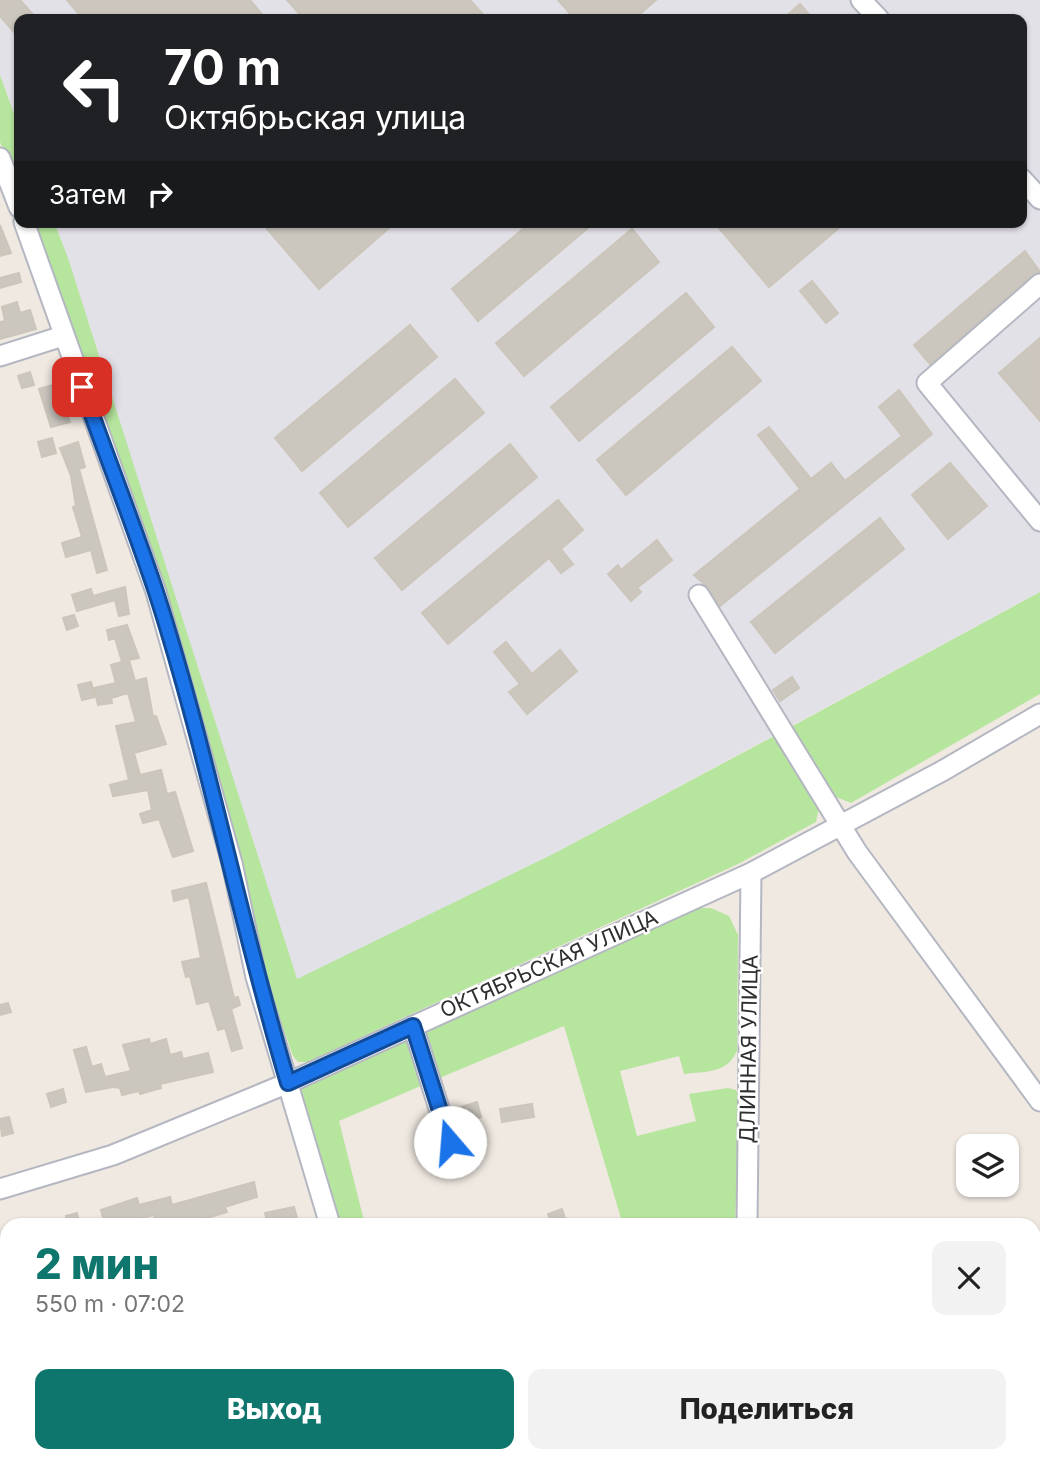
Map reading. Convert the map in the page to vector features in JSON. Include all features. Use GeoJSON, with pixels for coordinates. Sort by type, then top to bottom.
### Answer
{"type":"FeatureCollection","features":[{"type":"Feature","properties":{"kind":"street"},"geometry":{"type":"LineString","coordinates":[[861,0],[874,14]]}},
{"type":"Feature","properties":{"kind":"street"},"geometry":{"type":"LineString","coordinates":[[0,158],[14,194]]}},
{"type":"Feature","properties":{"kind":"street"},"geometry":{"type":"LineString","coordinates":[[1027,185],[1040,199]]}},
{"type":"Feature","properties":{"kind":"street"},"geometry":{"type":"LineString","coordinates":[[26,228],[156,592],[232,863],[256,977],[328,1218]]}},
{"type":"Feature","properties":{"kind":"street"},"geometry":{"type":"LineString","coordinates":[[1040,284],[927,383],[1040,521]]}},
{"type":"Feature","properties":{"kind":"street"},"geometry":{"type":"LineString","coordinates":[[0,356],[63,336]]}},
{"type":"Feature","properties":{"kind":"street"},"geometry":{"type":"LineString","coordinates":[[699,595],[857,852],[1040,1101]]}},
{"type":"Feature","properties":{"kind":"street","name":"ОКТЯБРЬСКАЯ УЛИЦА"},"geometry":{"type":"LineString","coordinates":[[0,1189],[113,1155],[288,1083],[751,873],[842,826],[1040,714]]}},
{"type":"Feature","properties":{"kind":"street","name":"ДЛИННАЯ УЛИЦА"},"geometry":{"type":"LineString","coordinates":[[747,1218],[751,873]]}},
{"type":"Feature","properties":{"kind":"street"},"geometry":{"type":"LineString","coordinates":[[413,1026],[456,1162]]}},
{"type":"Feature","properties":{"kind":"shaded area"},"geometry":{"type":"Polygon","coordinates":[[[0,0],[1040,0],[1040,592],[557,852],[297,980],[56,228],[1027,228],[1027,14],[14,14],[14,114],[0,75],[0,0]]]}},
{"type":"Feature","properties":{"kind":"green space"},"geometry":{"type":"Polygon","coordinates":[[[0,75],[14,114],[14,178],[0,142],[0,75]]]}},
{"type":"Feature","properties":{"kind":"green space"},"geometry":{"type":"Polygon","coordinates":[[[33,228],[56,228],[68,258],[297,979],[557,852],[776,735],[819,807],[816,822],[738,864],[307,1062],[298,1062],[293,1056],[264,973],[229,836],[33,228]]]}},
{"type":"Feature","properties":{"kind":"green space"},"geometry":{"type":"Polygon","coordinates":[[[1040,592],[1040,694],[851,803],[831,795],[789,728],[1040,592]]]}},
{"type":"Feature","properties":{"kind":"green space"},"geometry":{"type":"Polygon","coordinates":[[[700,908],[711,908],[729,916],[738,935],[737,1051],[733,1058],[715,1070],[684,1074],[679,1056],[620,1071],[637,1136],[696,1121],[689,1094],[728,1088],[736,1090],[740,1097],[735,1218],[621,1218],[564,1026],[437,1079],[424,1035],[428,1028],[700,908]]]}},
{"type":"Feature","properties":{"kind":"green space"},"geometry":{"type":"Polygon","coordinates":[[[406,1037],[423,1085],[339,1121],[363,1218],[331,1218],[299,1096],[303,1086],[406,1037]]]}},
{"type":"Feature","properties":{"kind":"building"},"geometry":{"type":"Polygon","coordinates":[[[0,0],[20,0],[33,14],[14,14],[14,32],[0,16],[0,0]]]}},
{"type":"Feature","properties":{"kind":"building"},"geometry":{"type":"Polygon","coordinates":[[[67,0],[250,0],[262,14],[79,14],[67,0]]]}},
{"type":"Feature","properties":{"kind":"building"},"geometry":{"type":"Polygon","coordinates":[[[287,0],[470,0],[483,14],[300,14],[287,0]]]}},
{"type":"Feature","properties":{"kind":"building"},"geometry":{"type":"Polygon","coordinates":[[[558,0],[656,0],[640,14],[571,14],[558,0]]]}},
{"type":"Feature","properties":{"kind":"building"},"geometry":{"type":"Polygon","coordinates":[[[800,4],[809,14],[789,14],[800,4]]]}},
{"type":"Feature","properties":{"kind":"building"},"geometry":{"type":"Polygon","coordinates":[[[0,225],[11,253],[0,256],[0,225]]]}},
{"type":"Feature","properties":{"kind":"building"},"geometry":{"type":"Polygon","coordinates":[[[266,228],[389,228],[319,289],[266,228]]]}},
{"type":"Feature","properties":{"kind":"building"},"geometry":{"type":"Polygon","coordinates":[[[524,228],[588,228],[478,321],[452,289],[524,228]]]}},
{"type":"Feature","properties":{"kind":"building"},"geometry":{"type":"Polygon","coordinates":[[[719,228],[839,228],[769,287],[719,228]]]}},
{"type":"Feature","properties":{"kind":"building"},"geometry":{"type":"Polygon","coordinates":[[[632,229],[659,262],[524,376],[496,343],[632,229]]]}},
{"type":"Feature","properties":{"kind":"building"},"geometry":{"type":"Polygon","coordinates":[[[1025,251],[1040,272],[1032,275],[930,364],[914,345],[1025,251]]]}},
{"type":"Feature","properties":{"kind":"building"},"geometry":{"type":"Polygon","coordinates":[[[19,273],[21,282],[0,288],[0,278],[19,273]]]}},
{"type":"Feature","properties":{"kind":"building"},"geometry":{"type":"Polygon","coordinates":[[[812,281],[838,313],[826,323],[800,291],[812,281]]]}},
{"type":"Feature","properties":{"kind":"building"},"geometry":{"type":"Polygon","coordinates":[[[686,293],[714,327],[579,441],[551,407],[686,293]]]}},
{"type":"Feature","properties":{"kind":"building"},"geometry":{"type":"Polygon","coordinates":[[[17,302],[20,313],[30,310],[36,329],[0,339],[0,322],[5,321],[2,307],[17,302]]]}},
{"type":"Feature","properties":{"kind":"building"},"geometry":{"type":"Polygon","coordinates":[[[410,325],[437,357],[302,471],[275,438],[410,325]]]}},
{"type":"Feature","properties":{"kind":"building"},"geometry":{"type":"Polygon","coordinates":[[[1040,338],[1040,421],[999,373],[1040,338]]]}},
{"type":"Feature","properties":{"kind":"building"},"geometry":{"type":"Polygon","coordinates":[[[732,347],[761,381],[626,495],[597,460],[732,347]]]}},
{"type":"Feature","properties":{"kind":"building"},"geometry":{"type":"Polygon","coordinates":[[[30,372],[34,385],[22,388],[18,376],[30,372]]]}},
{"type":"Feature","properties":{"kind":"building"},"geometry":{"type":"Polygon","coordinates":[[[455,379],[484,413],[348,527],[320,493],[455,379]]]}},
{"type":"Feature","properties":{"kind":"building"},"geometry":{"type":"Polygon","coordinates":[[[56,384],[70,422],[51,427],[39,389],[56,384]]]}},
{"type":"Feature","properties":{"kind":"building"},"geometry":{"type":"Polygon","coordinates":[[[899,390],[932,434],[720,606],[709,588],[694,575],[800,489],[758,435],[769,427],[811,479],[831,463],[845,481],[902,436],[879,407],[899,390]]]}},
{"type":"Feature","properties":{"kind":"building"},"geometry":{"type":"Polygon","coordinates":[[[52,438],[56,453],[42,457],[38,442],[52,438]]]}},
{"type":"Feature","properties":{"kind":"building"},"geometry":{"type":"Polygon","coordinates":[[[78,442],[85,467],[79,469],[107,570],[97,573],[91,550],[66,557],[62,543],[82,537],[73,507],[76,506],[71,476],[60,448],[78,442]]]}},
{"type":"Feature","properties":{"kind":"building"},"geometry":{"type":"Polygon","coordinates":[[[510,444],[537,477],[402,590],[375,558],[510,444]]]}},
{"type":"Feature","properties":{"kind":"building"},"geometry":{"type":"Polygon","coordinates":[[[950,463],[987,506],[948,539],[912,495],[950,463]]]}},
{"type":"Feature","properties":{"kind":"building"},"geometry":{"type":"Polygon","coordinates":[[[558,500],[583,530],[561,549],[573,564],[561,573],[549,558],[448,644],[422,613],[558,500]]]}},
{"type":"Feature","properties":{"kind":"building"},"geometry":{"type":"Polygon","coordinates":[[[880,518],[904,549],[775,653],[751,622],[880,518]]]}},
{"type":"Feature","properties":{"kind":"building"},"geometry":{"type":"Polygon","coordinates":[[[657,540],[672,560],[637,588],[641,592],[631,601],[608,574],[618,565],[621,570],[657,540]]]}},
{"type":"Feature","properties":{"kind":"building"},"geometry":{"type":"Polygon","coordinates":[[[125,587],[129,614],[119,616],[115,600],[77,611],[72,595],[91,589],[93,596],[125,587]]]}},
{"type":"Feature","properties":{"kind":"building"},"geometry":{"type":"Polygon","coordinates":[[[74,615],[78,626],[67,630],[63,618],[74,615]]]}},
{"type":"Feature","properties":{"kind":"building"},"geometry":{"type":"Polygon","coordinates":[[[127,625],[139,658],[129,660],[135,681],[146,678],[153,717],[156,716],[166,744],[134,753],[140,775],[161,770],[167,794],[175,792],[193,851],[173,857],[159,819],[143,823],[140,814],[152,810],[148,790],[113,796],[110,785],[129,780],[116,726],[136,722],[128,693],[111,698],[112,703],[98,705],[94,688],[116,683],[111,665],[122,662],[115,638],[109,640],[107,630],[127,625]]]}},
{"type":"Feature","properties":{"kind":"building"},"geometry":{"type":"Polygon","coordinates":[[[506,642],[532,674],[560,650],[577,671],[527,714],[509,692],[520,684],[494,652],[506,642]]]}},
{"type":"Feature","properties":{"kind":"building"},"geometry":{"type":"Polygon","coordinates":[[[792,677],[799,688],[780,701],[773,690],[792,677]]]}},
{"type":"Feature","properties":{"kind":"building"},"geometry":{"type":"Polygon","coordinates":[[[91,682],[95,697],[82,700],[78,685],[91,682]]]}},
{"type":"Feature","properties":{"kind":"building"},"geometry":{"type":"Polygon","coordinates":[[[206,883],[234,998],[238,997],[240,1005],[231,1009],[242,1048],[232,1051],[225,1028],[218,1030],[209,1001],[197,1004],[190,976],[186,977],[182,962],[201,958],[189,897],[174,901],[172,891],[206,883]]]}},
{"type":"Feature","properties":{"kind":"building"},"geometry":{"type":"Polygon","coordinates":[[[8,1003],[11,1012],[0,1015],[0,1005],[8,1003]]]}},
{"type":"Feature","properties":{"kind":"building"},"geometry":{"type":"Polygon","coordinates":[[[149,1039],[150,1044],[166,1039],[170,1055],[181,1052],[183,1059],[208,1053],[213,1072],[160,1084],[161,1088],[140,1094],[139,1091],[122,1095],[120,1088],[113,1087],[86,1092],[74,1050],[86,1047],[92,1067],[101,1064],[105,1077],[131,1071],[123,1045],[149,1039]]]}},
{"type":"Feature","properties":{"kind":"building"},"geometry":{"type":"Polygon","coordinates":[[[63,1089],[66,1102],[51,1107],[47,1094],[63,1089]]]}},
{"type":"Feature","properties":{"kind":"building"},"geometry":{"type":"Polygon","coordinates":[[[477,1102],[481,1117],[457,1125],[452,1110],[477,1102]]]}},
{"type":"Feature","properties":{"kind":"building"},"geometry":{"type":"Polygon","coordinates":[[[532,1104],[534,1117],[502,1122],[500,1109],[532,1104]]]}},
{"type":"Feature","properties":{"kind":"building"},"geometry":{"type":"Polygon","coordinates":[[[9,1117],[13,1133],[2,1136],[0,1119],[9,1117]]]}},
{"type":"Feature","properties":{"kind":"building"},"geometry":{"type":"Polygon","coordinates":[[[254,1182],[257,1197],[225,1207],[227,1212],[206,1218],[155,1218],[154,1215],[142,1218],[103,1218],[101,1210],[137,1198],[139,1205],[170,1197],[172,1205],[254,1182]]]}},
{"type":"Feature","properties":{"kind":"building"},"geometry":{"type":"Polygon","coordinates":[[[294,1207],[297,1218],[266,1218],[265,1213],[294,1207]]]}},
{"type":"Feature","properties":{"kind":"building"},"geometry":{"type":"Polygon","coordinates":[[[562,1209],[565,1218],[549,1218],[548,1214],[562,1209]]]}},
{"type":"Feature","properties":{"kind":"building"},"geometry":{"type":"Polygon","coordinates":[[[77,1213],[78,1218],[66,1218],[77,1213]]]}},
{"type":"Feature","properties":{"kind":"route"},"geometry":{"type":"LineString","coordinates":[[82,387],[156,592],[232,863],[256,977],[288,1083],[413,1026],[450,1142]]}}]}
